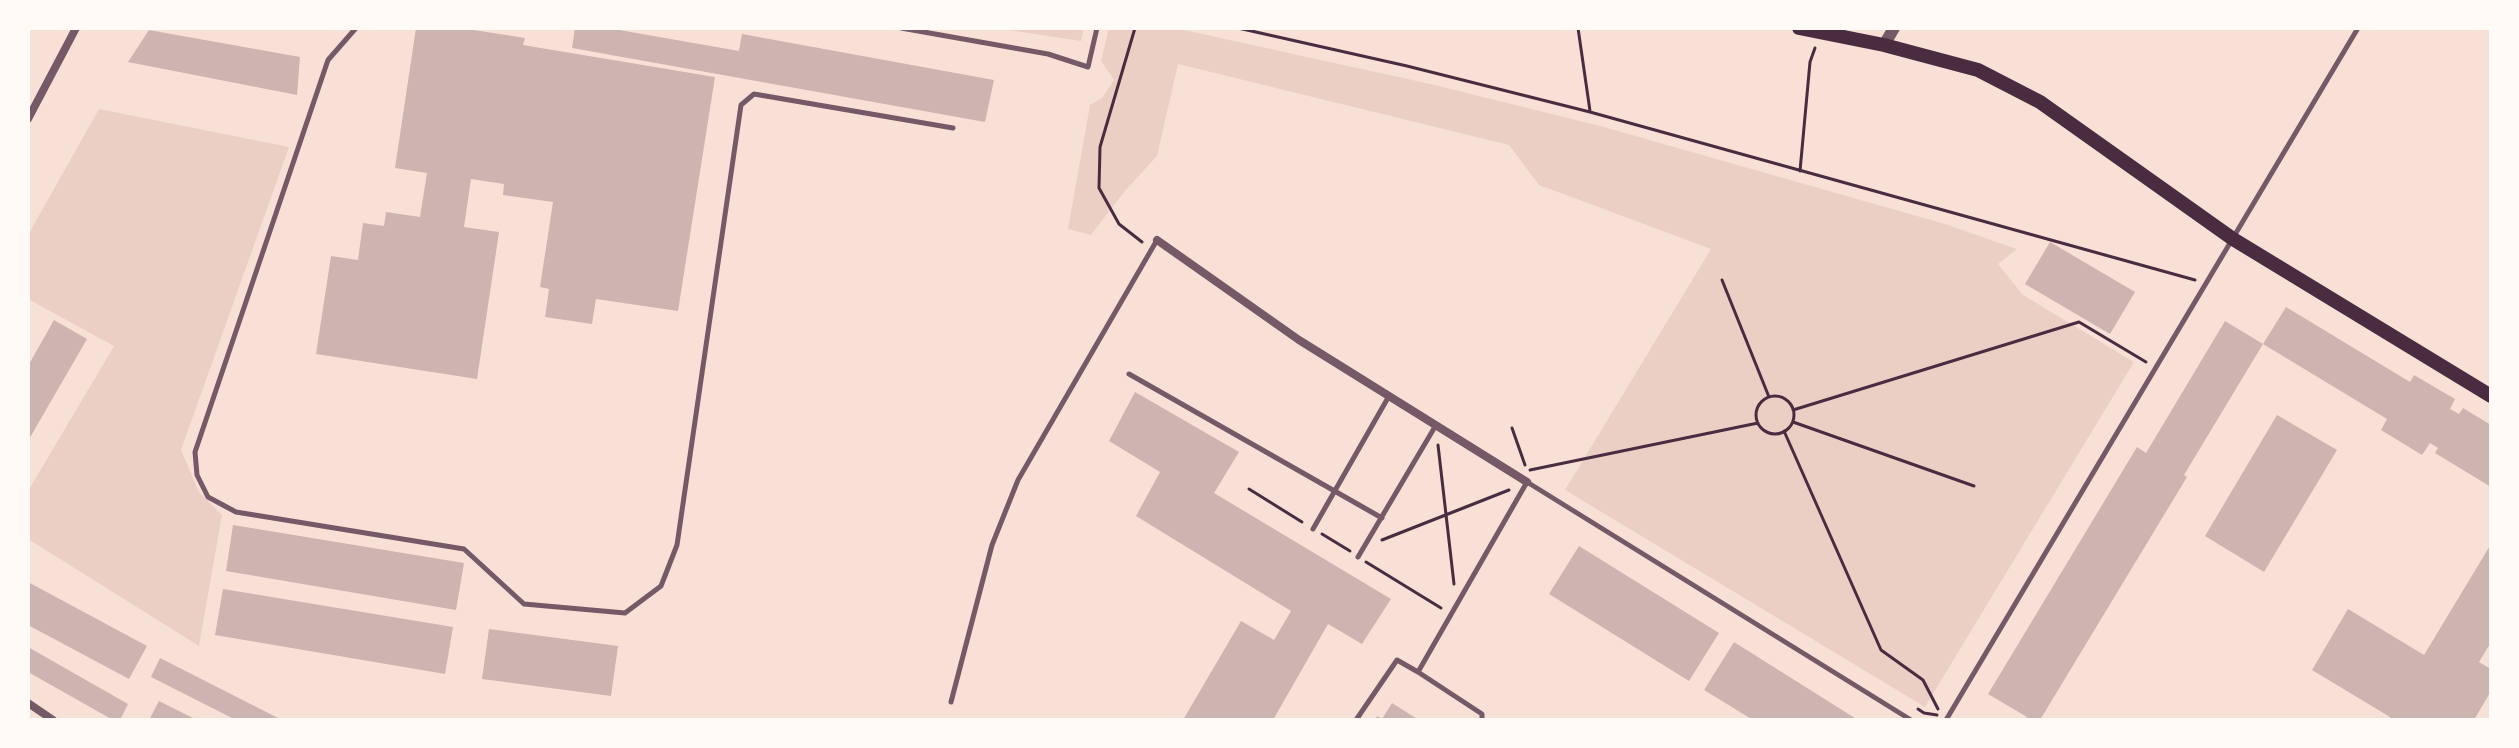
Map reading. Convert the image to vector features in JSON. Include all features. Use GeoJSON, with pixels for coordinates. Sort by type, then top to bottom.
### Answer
{"type":"FeatureCollection","features":[{"type":"Feature","properties":{"kind":"main road"},"geometry":{"type":"LineString","coordinates":[[1799,28],[1884,45],[1978,70],[2040,102],[2233,239],[2491,396]]}},
{"type":"Feature","properties":{"kind":"street"},"geometry":{"type":"LineString","coordinates":[[28,119],[76,28]]}},
{"type":"Feature","properties":{"kind":"street"},"geometry":{"type":"LineString","coordinates":[[1884,45],[1894,28]]}},
{"type":"Feature","properties":{"kind":"street"},"geometry":{"type":"LineString","coordinates":[[1157,240],[1299,340],[1527,482]]}},
{"type":"Feature","properties":{"kind":"street"},"geometry":{"type":"LineString","coordinates":[[28,703],[53,720]]}},
{"type":"Feature","properties":{"kind":"lane"},"geometry":{"type":"LineString","coordinates":[[356,28],[328,60],[195,452],[197,475],[208,497],[236,512],[464,549],[524,604],[625,613],[661,586],[677,545],[741,105],[754,94],[953,128]]}},
{"type":"Feature","properties":{"kind":"lane"},"geometry":{"type":"LineString","coordinates":[[901,28],[1048,54],[1088,67],[1097,28]]}},
{"type":"Feature","properties":{"kind":"lane"},"geometry":{"type":"LineString","coordinates":[[1943,718],[2358,28]]}},
{"type":"Feature","properties":{"kind":"lane"},"geometry":{"type":"LineString","coordinates":[[951,702],[992,545],[1018,480],[1157,240]]}},
{"type":"Feature","properties":{"kind":"lane"},"geometry":{"type":"LineString","coordinates":[[1129,374],[1382,518]]}},
{"type":"Feature","properties":{"kind":"lane"},"geometry":{"type":"LineString","coordinates":[[1313,529],[1389,396]]}},
{"type":"Feature","properties":{"kind":"lane"},"geometry":{"type":"LineString","coordinates":[[1358,557],[1436,425]]}},
{"type":"Feature","properties":{"kind":"lane"},"geometry":{"type":"LineString","coordinates":[[1418,672],[1527,482],[1911,720]]}},
{"type":"Feature","properties":{"kind":"lane"},"geometry":{"type":"LineString","coordinates":[[1356,720],[1397,660],[1482,714],[1482,720]]}},
{"type":"Feature","properties":{"kind":"path"},"geometry":{"type":"LineString","coordinates":[[1135,28],[1100,147],[1099,188],[1119,224],[1151,250]]}},
{"type":"Feature","properties":{"kind":"path"},"geometry":{"type":"LineString","coordinates":[[1238,28],[1590,112],[2206,285]]}},
{"type":"Feature","properties":{"kind":"path"},"geometry":{"type":"LineString","coordinates":[[1578,28],[1590,112]]}},
{"type":"Feature","properties":{"kind":"path"},"geometry":{"type":"LineString","coordinates":[[1800,171],[1810,62]]}},
{"type":"Feature","properties":{"kind":"path"},"geometry":{"type":"LineString","coordinates":[[1722,280],[1769,397]]}},
{"type":"Feature","properties":{"kind":"path"},"geometry":{"type":"LineString","coordinates":[[1793,410],[2079,322],[2156,368]]}},
{"type":"Feature","properties":{"kind":"path"},"geometry":{"type":"LineString","coordinates":[[1769,397],[1787,399],[1793,410],[1793,422],[1784,431],[1772,434],[1758,423],[1759,404],[1769,397]]}},
{"type":"Feature","properties":{"kind":"path"},"geometry":{"type":"LineString","coordinates":[[1793,422],[1974,486]]}},
{"type":"Feature","properties":{"kind":"path"},"geometry":{"type":"LineString","coordinates":[[1530,470],[1758,423]]}},
{"type":"Feature","properties":{"kind":"path"},"geometry":{"type":"LineString","coordinates":[[1436,425],[1457,605]]}},
{"type":"Feature","properties":{"kind":"path"},"geometry":{"type":"LineString","coordinates":[[1512,428],[1525,466],[1544,478]]}},
{"type":"Feature","properties":{"kind":"path"},"geometry":{"type":"LineString","coordinates":[[1784,431],[1881,650],[1923,680],[1943,718]]}},
{"type":"Feature","properties":{"kind":"path"},"geometry":{"type":"LineString","coordinates":[[1364,548],[1527,482]]}},
{"type":"Feature","properties":{"kind":"path"},"geometry":{"type":"LineString","coordinates":[[1911,705],[1924,713],[1943,718]]}},
{"type":"Feature","properties":{"kind":"shaded area"},"geometry":{"type":"Polygon","coordinates":[[[995,28],[1084,28],[1081,41],[995,28]]]}},
{"type":"Feature","properties":{"kind":"shaded area"},"geometry":{"type":"Polygon","coordinates":[[[1109,28],[1175,28],[1435,85],[1604,127],[1945,224],[2017,249],[1998,264],[2023,295],[2134,362],[1925,707],[1565,490],[1711,249],[1539,185],[1509,145],[1178,64],[1157,156],[1091,235],[1068,229],[1090,105],[1102,98],[1114,80],[1101,61],[1109,28]]]}},
{"type":"Feature","properties":{"kind":"shaded area"},"geometry":{"type":"Polygon","coordinates":[[[99,109],[289,147],[181,450],[199,492],[222,515],[199,646],[28,539],[28,491],[114,346],[28,299],[28,235],[99,109]]]}},
{"type":"Feature","properties":{"kind":"building"},"geometry":{"type":"Polygon","coordinates":[[[416,28],[461,28],[525,38],[523,45],[715,77],[678,311],[596,299],[592,324],[545,317],[549,289],[540,287],[553,202],[503,195],[504,184],[471,179],[464,227],[499,232],[477,379],[316,354],[331,256],[358,260],[363,223],[384,226],[386,212],[420,217],[427,173],[395,168],[416,28]]]}},
{"type":"Feature","properties":{"kind":"building"},"geometry":{"type":"Polygon","coordinates":[[[575,28],[608,28],[739,51],[742,34],[994,80],[985,122],[572,48],[575,28]]]}},
{"type":"Feature","properties":{"kind":"building"},"geometry":{"type":"Polygon","coordinates":[[[149,30],[300,57],[297,95],[128,62],[149,30]]]}},
{"type":"Feature","properties":{"kind":"building"},"geometry":{"type":"Polygon","coordinates":[[[2050,242],[2135,292],[2110,334],[2025,284],[2050,242]]]}},
{"type":"Feature","properties":{"kind":"building"},"geometry":{"type":"Polygon","coordinates":[[[2286,307],[2410,382],[2414,375],[2455,399],[2450,409],[2459,414],[2463,408],[2491,425],[2491,487],[2435,453],[2438,448],[2430,443],[2422,455],[2381,430],[2387,419],[2263,344],[2286,307]]]}},
{"type":"Feature","properties":{"kind":"building"},"geometry":{"type":"Polygon","coordinates":[[[54,320],[87,339],[28,441],[28,366],[54,320]]]}},
{"type":"Feature","properties":{"kind":"building"},"geometry":{"type":"Polygon","coordinates":[[[2225,321],[2263,344],[2184,475],[2187,477],[2040,720],[2025,720],[2027,717],[1988,694],[2137,447],[2146,453],[2225,321]]]}},
{"type":"Feature","properties":{"kind":"building"},"geometry":{"type":"Polygon","coordinates":[[[1135,392],[1239,452],[1214,493],[1391,599],[1362,644],[1328,624],[1273,720],[1183,720],[1241,621],[1274,640],[1291,611],[1136,516],[1160,472],[1109,441],[1135,392]]]}},
{"type":"Feature","properties":{"kind":"building"},"geometry":{"type":"Polygon","coordinates":[[[2277,415],[2337,450],[2264,572],[2205,536],[2277,415]]]}},
{"type":"Feature","properties":{"kind":"building"},"geometry":{"type":"Polygon","coordinates":[[[233,525],[464,563],[456,610],[226,571],[233,525]]]}},
{"type":"Feature","properties":{"kind":"building"},"geometry":{"type":"Polygon","coordinates":[[[2491,544],[2491,642],[2479,662],[2491,669],[2491,691],[2474,720],[2389,720],[2390,717],[2312,670],[2348,609],[2424,655],[2491,544]]]}},
{"type":"Feature","properties":{"kind":"building"},"geometry":{"type":"Polygon","coordinates":[[[1579,546],[1719,633],[1689,681],[1549,594],[1579,546]]]}},
{"type":"Feature","properties":{"kind":"building"},"geometry":{"type":"Polygon","coordinates":[[[28,582],[147,646],[129,679],[28,625],[28,582]]]}},
{"type":"Feature","properties":{"kind":"building"},"geometry":{"type":"Polygon","coordinates":[[[223,589],[453,627],[445,674],[215,635],[223,589]]]}},
{"type":"Feature","properties":{"kind":"building"},"geometry":{"type":"Polygon","coordinates":[[[489,629],[618,646],[611,696],[482,679],[489,629]]]}},
{"type":"Feature","properties":{"kind":"building"},"geometry":{"type":"Polygon","coordinates":[[[1734,642],[1858,720],[1753,720],[1704,690],[1734,642]]]}},
{"type":"Feature","properties":{"kind":"building"},"geometry":{"type":"Polygon","coordinates":[[[28,647],[128,704],[120,720],[113,720],[28,672],[28,647]]]}},
{"type":"Feature","properties":{"kind":"building"},"geometry":{"type":"Polygon","coordinates":[[[160,658],[282,720],[236,720],[151,677],[160,658]]]}},
{"type":"Feature","properties":{"kind":"building"},"geometry":{"type":"Polygon","coordinates":[[[159,701],[197,720],[149,720],[159,701]]]}},
{"type":"Feature","properties":{"kind":"building"},"geometry":{"type":"Polygon","coordinates":[[[1392,703],[1419,720],[1375,720],[1377,716],[1382,719],[1392,703]]]}}]}
